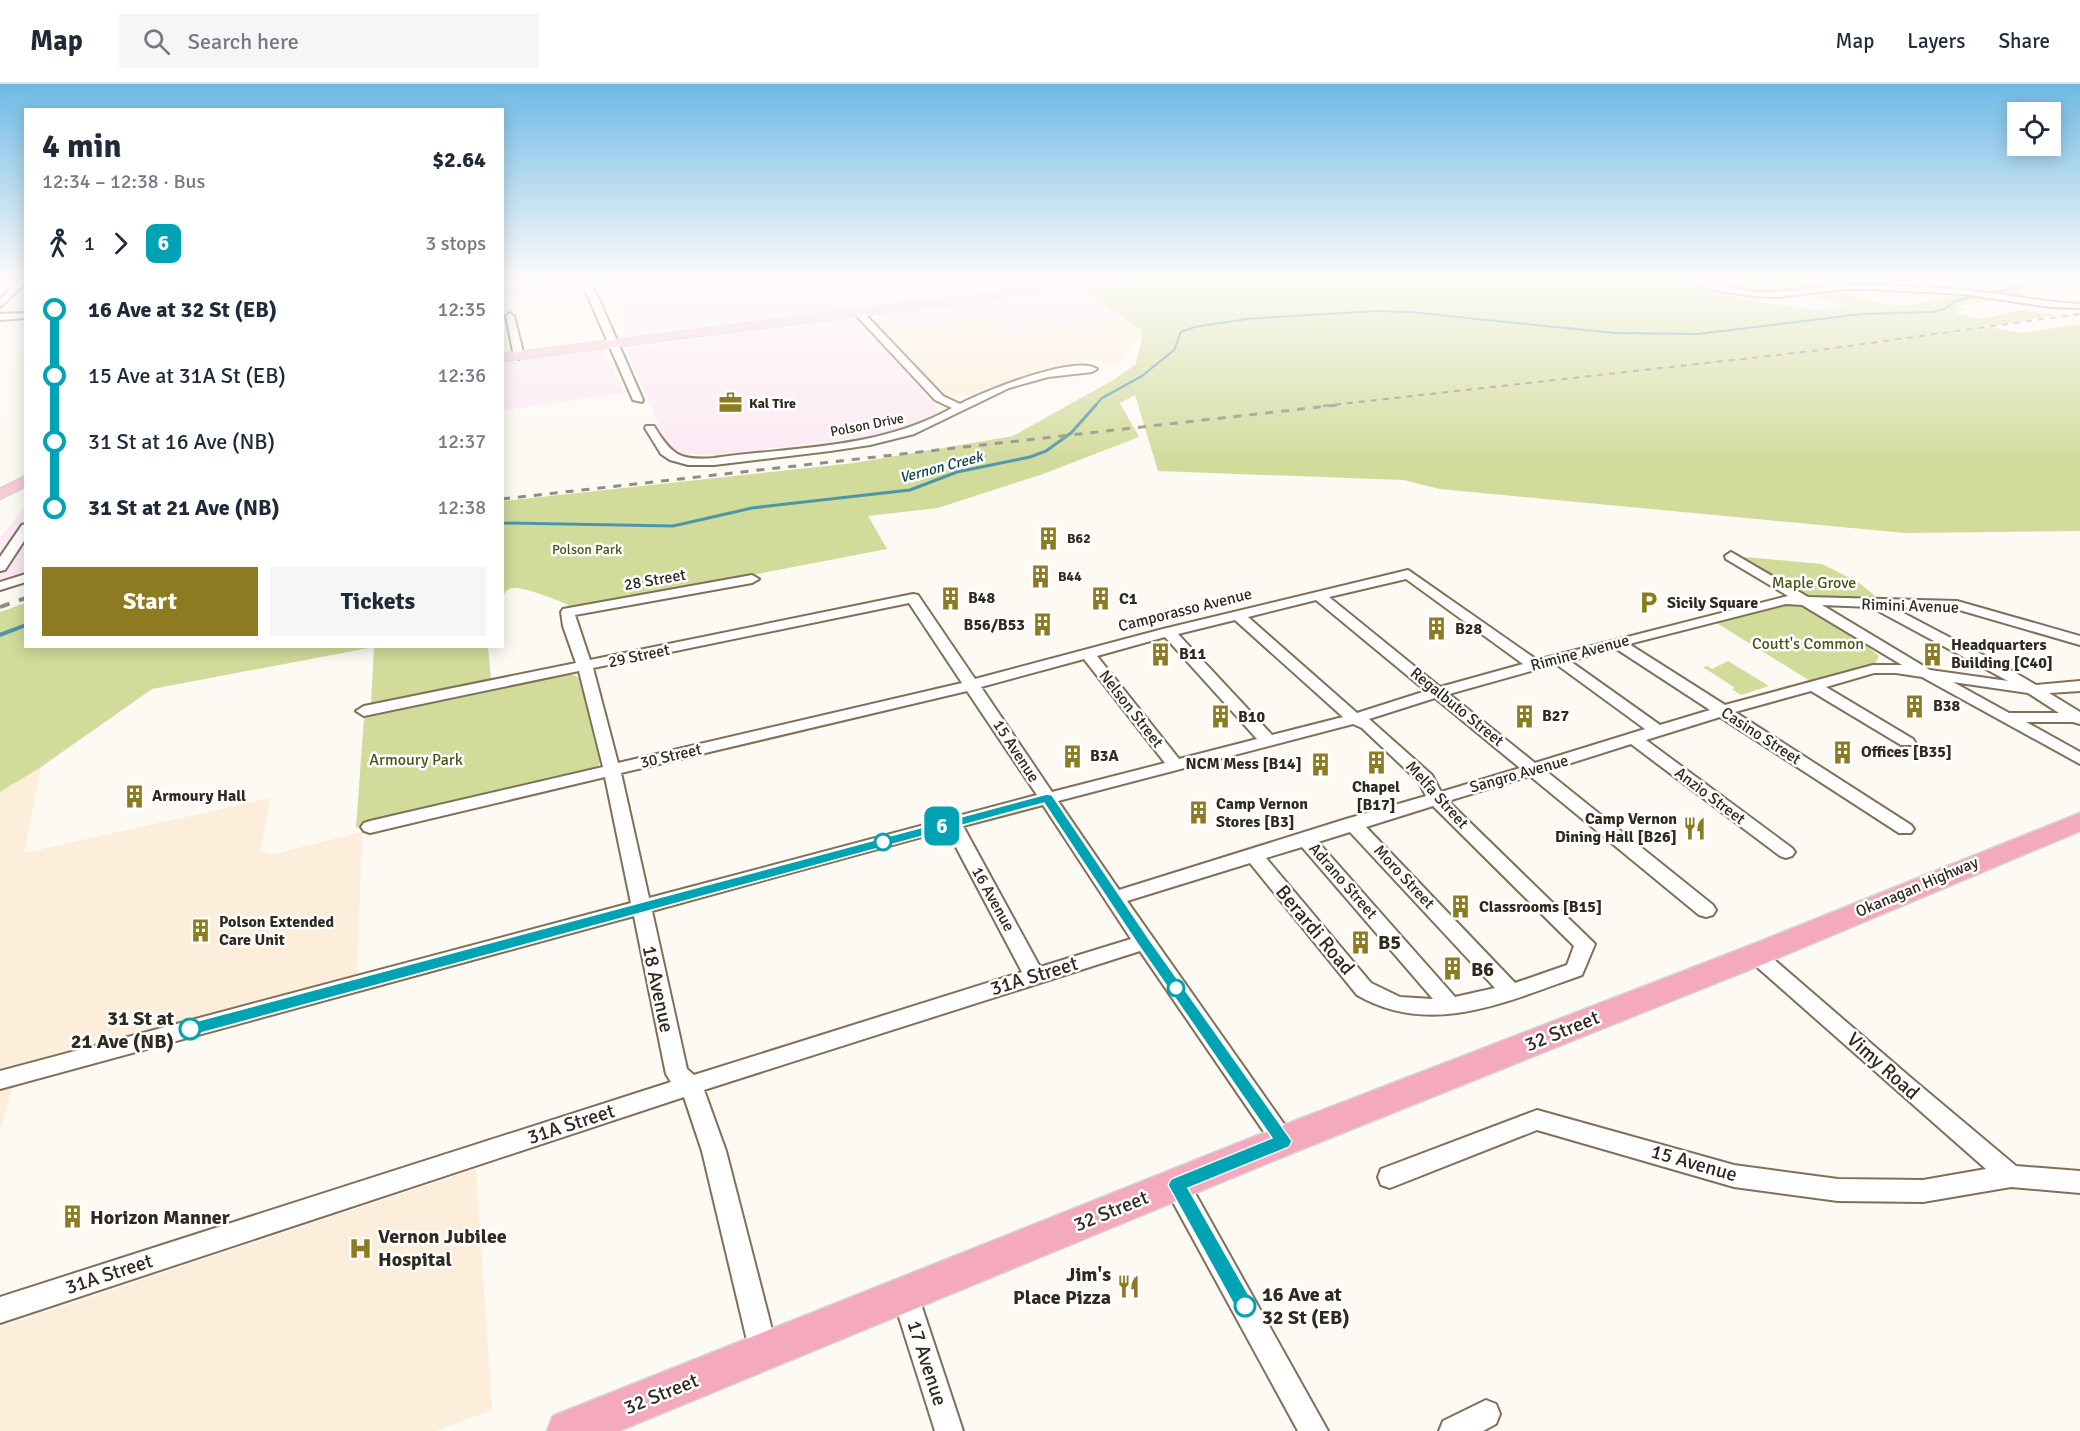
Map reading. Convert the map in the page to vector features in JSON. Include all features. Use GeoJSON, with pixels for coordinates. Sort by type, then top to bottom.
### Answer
{"type":"FeatureCollection","features":[{"type":"Feature","properties":{"kind":"highway","name":"Okanagan Highway"},"geometry":{"type":"LineString","coordinates":[[1756,955],[2080,821]]}},
{"type":"Feature","properties":{"kind":"highway","name":"32 Street"},"geometry":{"type":"LineString","coordinates":[[578,1429],[1283,1141],[1756,955]]}},
{"type":"Feature","properties":{"kind":"main road"},"geometry":{"type":"LineString","coordinates":[[504,358],[640,341]]}},
{"type":"Feature","properties":{"kind":"main road"},"geometry":{"type":"LineString","coordinates":[[0,495],[24,481]]}},
{"type":"Feature","properties":{"kind":"street"},"geometry":{"type":"LineString","coordinates":[[516,341],[519,356]]}},
{"type":"Feature","properties":{"kind":"street"},"geometry":{"type":"LineString","coordinates":[[614,341],[638,400]]}},
{"type":"Feature","properties":{"kind":"street"},"geometry":{"type":"LineString","coordinates":[[885,341],[939,398],[960,408]]}},
{"type":"Feature","properties":{"kind":"street","name":"Polson Drive"},"geometry":{"type":"LineString","coordinates":[[650,428],[656,442],[666,453],[682,460],[708,461],[838,447],[886,439],[933,423],[991,393],[1041,375],[1063,370],[1092,369]]}},
{"type":"Feature","properties":{"kind":"street"},"geometry":{"type":"LineString","coordinates":[[0,567],[24,531]]}},
{"type":"Feature","properties":{"kind":"street"},"geometry":{"type":"LineString","coordinates":[[1731,556],[1926,673],[2080,759]]}},
{"type":"Feature","properties":{"kind":"street","name":"Camporasso Avenue"},"geometry":{"type":"LineString","coordinates":[[972,685],[1168,632],[1408,574],[1534,665]]}},
{"type":"Feature","properties":{"kind":"street"},"geometry":{"type":"LineString","coordinates":[[0,586],[24,579]]}},
{"type":"Feature","properties":{"kind":"street","name":"28 Street"},"geometry":{"type":"LineString","coordinates":[[568,616],[568,612],[752,579]]}},
{"type":"Feature","properties":{"kind":"street","name":"Regalbuto Street"},"geometry":{"type":"LineString","coordinates":[[1319,596],[1706,910]]}},
{"type":"Feature","properties":{"kind":"street","name":"29 Street"},"geometry":{"type":"LineString","coordinates":[[364,711],[913,598]]}},
{"type":"Feature","properties":{"kind":"street","name":"15 Avenue"},"geometry":{"type":"LineString","coordinates":[[913,598],[1144,942],[1283,1141]]}},
{"type":"Feature","properties":{"kind":"street","name":"Rimine Avenue"},"geometry":{"type":"LineString","coordinates":[[1354,719],[1438,692],[1617,643],[1786,600],[1808,603]]}},
{"type":"Feature","properties":{"kind":"street","name":"Rimini Avenue"},"geometry":{"type":"LineString","coordinates":[[1808,603],[1957,605],[2080,641]]}},
{"type":"Feature","properties":{"kind":"street"},"geometry":{"type":"LineString","coordinates":[[1874,603],[2035,690],[2079,717]]}},
{"type":"Feature","properties":{"kind":"street","name":"Melfa Street"},"geometry":{"type":"LineString","coordinates":[[1238,615],[1354,719],[1368,725],[1426,778],[1435,798],[1585,944],[1575,970],[1511,992]]}},
{"type":"Feature","properties":{"kind":"street","name":"18 Avenue"},"geometry":{"type":"LineString","coordinates":[[568,616],[579,656],[585,667],[612,770],[677,1074],[691,1084],[714,1151],[764,1353]]}},
{"type":"Feature","properties":{"kind":"street"},"geometry":{"type":"LineString","coordinates":[[1168,632],[1267,740]]}},
{"type":"Feature","properties":{"kind":"street","name":"Casino Street"},"geometry":{"type":"LineString","coordinates":[[1617,643],[1905,829]]}},
{"type":"Feature","properties":{"kind":"street","name":"Nelson Street"},"geometry":{"type":"LineString","coordinates":[[1087,653],[1175,765]]}},
{"type":"Feature","properties":{"kind":"street"},"geometry":{"type":"LineString","coordinates":[[1558,659],[1659,732]]}},
{"type":"Feature","properties":{"kind":"street","name":"Sangro Avenue"},"geometry":{"type":"LineString","coordinates":[[1115,898],[1254,856],[1352,823],[1534,770],[1722,711],[1873,669],[1896,669],[2035,690]]}},
{"type":"Feature","properties":{"kind":"street","name":"30 Street"},"geometry":{"type":"LineString","coordinates":[[370,827],[972,685]]}},
{"type":"Feature","properties":{"kind":"street"},"geometry":{"type":"LineString","coordinates":[[1812,685],[1907,742]]}},
{"type":"Feature","properties":{"kind":"street"},"geometry":{"type":"LineString","coordinates":[[2035,690],[2080,686]]}},
{"type":"Feature","properties":{"kind":"street"},"geometry":{"type":"LineString","coordinates":[[2009,718],[2079,717]]}},
{"type":"Feature","properties":{"kind":"street"},"geometry":{"type":"LineString","coordinates":[[0,1080],[952,823],[1047,798],[1076,793],[1267,740],[1354,719]]}},
{"type":"Feature","properties":{"kind":"street","name":"Anzio Street"},"geometry":{"type":"LineString","coordinates":[[1634,739],[1786,852]]}},
{"type":"Feature","properties":{"kind":"street","name":"16 Avenue"},"geometry":{"type":"LineString","coordinates":[[952,823],[1034,975]]}},
{"type":"Feature","properties":{"kind":"street","name":"Moro Street"},"geometry":{"type":"LineString","coordinates":[[1352,823],[1511,992]]}},
{"type":"Feature","properties":{"kind":"street","name":"Adrano Street"},"geometry":{"type":"LineString","coordinates":[[1305,838],[1452,1006]]}},
{"type":"Feature","properties":{"kind":"street","name":"Berardi Road"},"geometry":{"type":"LineString","coordinates":[[1254,856],[1364,989],[1381,1001],[1419,1009],[1452,1006]]}},
{"type":"Feature","properties":{"kind":"street","name":"31A Street"},"geometry":{"type":"LineString","coordinates":[[0,1310],[691,1084],[1144,942]]}},
{"type":"Feature","properties":{"kind":"street","name":"Vimy Road"},"geometry":{"type":"LineString","coordinates":[[1756,955],[1902,1084],[2011,1176]]}},
{"type":"Feature","properties":{"kind":"street"},"geometry":{"type":"LineString","coordinates":[[1452,1006],[1511,992]]}},
{"type":"Feature","properties":{"kind":"street","name":"15 Avenue"},"geometry":{"type":"LineString","coordinates":[[1390,1178],[1537,1120],[1734,1176],[1838,1190],[1923,1191],[2011,1176],[2080,1182]]}},
{"type":"Feature","properties":{"kind":"street"},"geometry":{"type":"LineString","coordinates":[[1177,1185],[1314,1431]]}},
{"type":"Feature","properties":{"kind":"street","name":"17 Avenue"},"geometry":{"type":"LineString","coordinates":[[905,1295],[949,1431]]}},
{"type":"Feature","properties":{"kind":"street"},"geometry":{"type":"LineString","coordinates":[[1453,1431],[1486,1414]]}},
{"type":"Feature","properties":{"kind":"shaded area"},"geometry":{"type":"Polygon","coordinates":[[[686,341],[877,341],[937,407],[936,414],[916,425],[877,436],[713,455],[675,453],[667,445],[626,349],[686,341]]]}},
{"type":"Feature","properties":{"kind":"shaded area"},"geometry":{"type":"Polygon","coordinates":[[[893,341],[1136,341],[1116,367],[1094,360],[1057,367],[967,395],[945,395],[893,341]]]}},
{"type":"Feature","properties":{"kind":"shaded area"},"geometry":{"type":"Polygon","coordinates":[[[604,350],[624,393],[504,410],[504,362],[604,350]]]}},
{"type":"Feature","properties":{"kind":"shaded area"},"geometry":{"type":"Polygon","coordinates":[[[24,508],[24,584],[0,592],[0,538],[24,508]]]}},
{"type":"Feature","properties":{"kind":"shaded area"},"geometry":{"type":"Polygon","coordinates":[[[41,767],[24,853],[270,798],[261,851],[271,855],[362,832],[357,976],[21,1063],[0,1129],[0,792],[41,767]]]}},
{"type":"Feature","properties":{"kind":"shaded area","name":"Vernon Jubilee Hospital"},"geometry":{"type":"Polygon","coordinates":[[[476,1169],[492,1410],[436,1431],[0,1431],[0,1327],[476,1169]]]}},
{"type":"Feature","properties":{"kind":"green space","name":"Polson Park"},"geometry":{"type":"Polygon","coordinates":[[[1141,341],[2080,341],[2080,531],[1905,533],[1440,489],[1403,480],[1158,471],[1135,395],[1120,403],[1139,437],[1043,474],[938,508],[868,516],[887,549],[575,609],[518,588],[510,589],[504,595],[504,501],[854,463],[1013,436],[1115,379],[1136,364],[1141,341]]]}},
{"type":"Feature","properties":{"kind":"green space","name":"Maple Grove"},"geometry":{"type":"Polygon","coordinates":[[[1734,556],[1822,564],[1858,582],[1885,604],[1808,603],[1734,556]]]}},
{"type":"Feature","properties":{"kind":"green space","name":"Coutt's Common"},"geometry":{"type":"Polygon","coordinates":[[[1781,602],[1820,615],[1857,638],[1879,656],[1873,669],[1815,684],[1710,619],[1781,602]]]}},
{"type":"Feature","properties":{"kind":"green space"},"geometry":{"type":"Polygon","coordinates":[[[24,603],[24,648],[369,648],[152,689],[41,767],[0,792],[0,612],[24,603]]]}},
{"type":"Feature","properties":{"kind":"green space"},"geometry":{"type":"Polygon","coordinates":[[[374,648],[488,648],[491,679],[371,704],[374,648]]]}},
{"type":"Feature","properties":{"kind":"green space"},"geometry":{"type":"Polygon","coordinates":[[[1728,661],[1769,686],[1741,695],[1732,689],[1735,688],[1703,667],[1707,666],[1712,669],[1728,661]]]}},
{"type":"Feature","properties":{"kind":"green space","name":"Armoury Park"},"geometry":{"type":"Polygon","coordinates":[[[567,675],[579,678],[600,763],[596,769],[356,828],[364,718],[567,675]]]}},
{"type":"Feature","properties":{"kind":"waterway","name":"Vernon Creek"},"geometry":{"type":"LineString","coordinates":[[1095,406],[1102,398],[1142,376],[1174,350],[1178,341]]}},
{"type":"Feature","properties":{"kind":"waterway","name":"Vernon Creek"},"geometry":{"type":"LineString","coordinates":[[504,523],[673,526],[752,508],[910,490],[957,472],[1030,457],[1046,451],[1071,433],[1096,405]]}},
{"type":"Feature","properties":{"kind":"waterway","name":"Vernon Creek"},"geometry":{"type":"LineString","coordinates":[[0,635],[24,626]]}},
{"type":"Feature","properties":{"kind":"railway"},"geometry":{"type":"LineString","coordinates":[[1323,406],[1886,341]]}},
{"type":"Feature","properties":{"kind":"railway"},"geometry":{"type":"LineString","coordinates":[[504,499],[1337,405]]}},
{"type":"Feature","properties":{"kind":"railway"},"geometry":{"type":"LineString","coordinates":[[0,607],[24,599]]}},
{"type":"Feature","properties":{"kind":"bus line","name":"6"},"geometry":{"type":"LineString","coordinates":[[190,1029],[1047,798],[1283,1141],[1177,1185],[1245,1306]]}},
{"type":"Feature","properties":{"kind":"place","name":"Kal Tire"},"geometry":{"type":"Point","coordinates":[731,403]}},
{"type":"Feature","properties":{"kind":"place","name":"B62"},"geometry":{"type":"Point","coordinates":[1049,538]}},
{"type":"Feature","properties":{"kind":"place","name":"B44"},"geometry":{"type":"Point","coordinates":[1040,576]}},
{"type":"Feature","properties":{"kind":"place","name":"B48"},"geometry":{"type":"Point","coordinates":[950,598]}},
{"type":"Feature","properties":{"kind":"place","name":"C1"},"geometry":{"type":"Point","coordinates":[1101,599]}},
{"type":"Feature","properties":{"kind":"place","name":"Sicily Square"},"geometry":{"type":"Point","coordinates":[1649,603]}},
{"type":"Feature","properties":{"kind":"place","name":"B56/B53"},"geometry":{"type":"Point","coordinates":[1043,625]}},
{"type":"Feature","properties":{"kind":"place","name":"B28"},"geometry":{"type":"Point","coordinates":[1437,629]}},
{"type":"Feature","properties":{"kind":"place","name":"B11"},"geometry":{"type":"Point","coordinates":[1161,654]}},
{"type":"Feature","properties":{"kind":"place","name":"Headquarters Building [C40]"},"geometry":{"type":"Point","coordinates":[1933,654]}},
{"type":"Feature","properties":{"kind":"place","name":"B38"},"geometry":{"type":"Point","coordinates":[1915,706]}},
{"type":"Feature","properties":{"kind":"place","name":"B27"},"geometry":{"type":"Point","coordinates":[1524,716]}},
{"type":"Feature","properties":{"kind":"place","name":"B10"},"geometry":{"type":"Point","coordinates":[1220,717]}},
{"type":"Feature","properties":{"kind":"place","name":"Offices [B35]"},"geometry":{"type":"Point","coordinates":[1843,752]}},
{"type":"Feature","properties":{"kind":"place","name":"B3A"},"geometry":{"type":"Point","coordinates":[1072,756]}},
{"type":"Feature","properties":{"kind":"place","name":"Chapel [B17]"},"geometry":{"type":"Point","coordinates":[1376,762]}},
{"type":"Feature","properties":{"kind":"place","name":"NCM Mess [B14]"},"geometry":{"type":"Point","coordinates":[1320,764]}},
{"type":"Feature","properties":{"kind":"place","name":"Armoury Hall"},"geometry":{"type":"Point","coordinates":[134,796]}},
{"type":"Feature","properties":{"kind":"place","name":"Camp Vernon Stores [B3]"},"geometry":{"type":"Point","coordinates":[1198,813]}},
{"type":"Feature","properties":{"kind":"place","name":"Camp Vernon Dining Hall [B26]"},"geometry":{"type":"Point","coordinates":[1695,828]}},
{"type":"Feature","properties":{"kind":"place","name":"Classrooms [B15]"},"geometry":{"type":"Point","coordinates":[1461,907]}},
{"type":"Feature","properties":{"kind":"place","name":"Polson Extended Care Unit"},"geometry":{"type":"Point","coordinates":[201,931]}},
{"type":"Feature","properties":{"kind":"place","name":"B5"},"geometry":{"type":"Point","coordinates":[1360,942]}},
{"type":"Feature","properties":{"kind":"place","name":"B6"},"geometry":{"type":"Point","coordinates":[1453,969]}},
{"type":"Feature","properties":{"kind":"place","name":"31 St at 21 Ave (NB)"},"geometry":{"type":"Point","coordinates":[190,1029]}},
{"type":"Feature","properties":{"kind":"place","name":"Horizon Manner"},"geometry":{"type":"Point","coordinates":[72,1217]}},
{"type":"Feature","properties":{"kind":"place","name":"Vernon Jubilee Hospital"},"geometry":{"type":"Point","coordinates":[360,1248]}},
{"type":"Feature","properties":{"kind":"place","name":"Jim's Place Pizza"},"geometry":{"type":"Point","coordinates":[1129,1286]}},
{"type":"Feature","properties":{"kind":"place","name":"16 Ave at 32 St (EB)"},"geometry":{"type":"Point","coordinates":[1245,1306]}}]}
